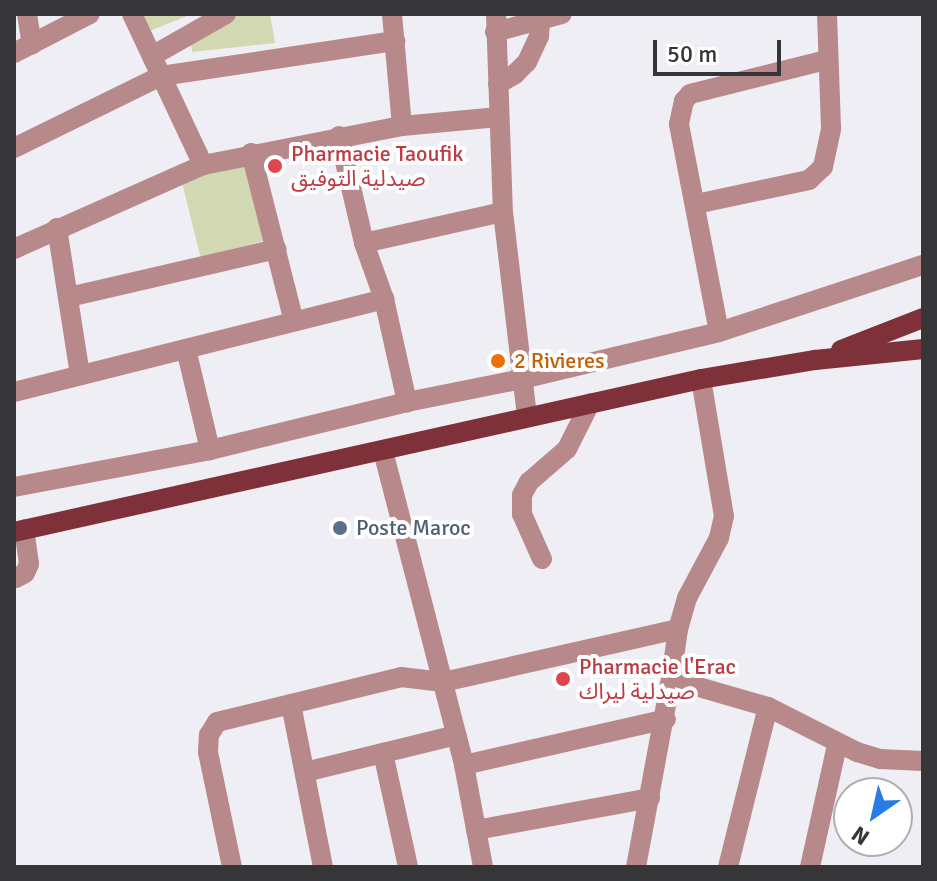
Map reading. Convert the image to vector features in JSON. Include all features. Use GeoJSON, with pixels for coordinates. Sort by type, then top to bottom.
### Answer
{"type":"FeatureCollection","features":[{"type":"Feature","properties":{"kind":"main road"},"geometry":{"type":"LineString","coordinates":[[815,360],[923,318]]}},
{"type":"Feature","properties":{"kind":"main road"},"geometry":{"type":"LineString","coordinates":[[19,530],[701,379],[815,360],[922,350]]}},
{"type":"Feature","properties":{"kind":"street"},"geometry":{"type":"LineString","coordinates":[[23,49],[27,14]]}},
{"type":"Feature","properties":{"kind":"street"},"geometry":{"type":"LineString","coordinates":[[23,49],[90,14]]}},
{"type":"Feature","properties":{"kind":"street"},"geometry":{"type":"LineString","coordinates":[[132,14],[203,165]]}},
{"type":"Feature","properties":{"kind":"street"},"geometry":{"type":"LineString","coordinates":[[152,56],[226,14]]}},
{"type":"Feature","properties":{"kind":"street"},"geometry":{"type":"LineString","coordinates":[[392,14],[402,126]]}},
{"type":"Feature","properties":{"kind":"street"},"geometry":{"type":"LineString","coordinates":[[527,417],[503,212],[496,23],[540,20],[562,14]]}},
{"type":"Feature","properties":{"kind":"street"},"geometry":{"type":"LineString","coordinates":[[696,204],[809,180],[823,167],[831,128],[826,60],[827,14]]}},
{"type":"Feature","properties":{"kind":"street"},"geometry":{"type":"LineString","coordinates":[[498,84],[527,62],[539,36],[540,20]]}},
{"type":"Feature","properties":{"kind":"street"},"geometry":{"type":"LineString","coordinates":[[14,148],[161,76],[395,41]]}},
{"type":"Feature","properties":{"kind":"street"},"geometry":{"type":"LineString","coordinates":[[719,332],[679,124],[684,101],[690,94],[826,60]]}},
{"type":"Feature","properties":{"kind":"street"},"geometry":{"type":"LineString","coordinates":[[14,249],[203,165],[339,136],[402,126],[499,117]]}},
{"type":"Feature","properties":{"kind":"street"},"geometry":{"type":"LineString","coordinates":[[339,136],[364,243],[384,299],[407,402]]}},
{"type":"Feature","properties":{"kind":"street"},"geometry":{"type":"LineString","coordinates":[[251,153],[294,322]]}},
{"type":"Feature","properties":{"kind":"street"},"geometry":{"type":"LineString","coordinates":[[364,243],[503,212]]}},
{"type":"Feature","properties":{"kind":"street"},"geometry":{"type":"LineString","coordinates":[[57,228],[80,375]]}},
{"type":"Feature","properties":{"kind":"street"},"geometry":{"type":"LineString","coordinates":[[69,297],[277,249]]}},
{"type":"Feature","properties":{"kind":"street"},"geometry":{"type":"LineString","coordinates":[[14,487],[210,450],[719,332],[923,265]]}},
{"type":"Feature","properties":{"kind":"street"},"geometry":{"type":"LineString","coordinates":[[14,392],[384,299]]}},
{"type":"Feature","properties":{"kind":"street"},"geometry":{"type":"LineString","coordinates":[[186,349],[210,450]]}},
{"type":"Feature","properties":{"kind":"street"},"geometry":{"type":"LineString","coordinates":[[636,867],[666,719],[678,629],[687,598],[719,538],[724,516],[701,379]]}},
{"type":"Feature","properties":{"kind":"street"},"geometry":{"type":"LineString","coordinates":[[542,559],[522,514],[522,495],[529,482],[567,449],[590,403]]}},
{"type":"Feature","properties":{"kind":"street"},"geometry":{"type":"LineString","coordinates":[[383,451],[457,735],[483,867]]}},
{"type":"Feature","properties":{"kind":"street"},"geometry":{"type":"LineString","coordinates":[[16,578],[25,573],[29,564],[19,530]]}},
{"type":"Feature","properties":{"kind":"street"},"geometry":{"type":"LineString","coordinates":[[232,867],[208,752],[209,735],[217,722],[401,677],[443,682],[678,629]]}},
{"type":"Feature","properties":{"kind":"street"},"geometry":{"type":"LineString","coordinates":[[671,679],[768,707],[837,745],[880,759],[923,761]]}},
{"type":"Feature","properties":{"kind":"street"},"geometry":{"type":"LineString","coordinates":[[291,704],[323,867]]}},
{"type":"Feature","properties":{"kind":"street"},"geometry":{"type":"LineString","coordinates":[[728,867],[768,707]]}},
{"type":"Feature","properties":{"kind":"street"},"geometry":{"type":"LineString","coordinates":[[464,765],[666,719]]}},
{"type":"Feature","properties":{"kind":"street"},"geometry":{"type":"LineString","coordinates":[[305,772],[457,735]]}},
{"type":"Feature","properties":{"kind":"street"},"geometry":{"type":"LineString","coordinates":[[810,867],[837,745]]}},
{"type":"Feature","properties":{"kind":"street"},"geometry":{"type":"LineString","coordinates":[[383,753],[408,867]]}},
{"type":"Feature","properties":{"kind":"street"},"geometry":{"type":"LineString","coordinates":[[476,830],[650,798]]}},
{"type":"Feature","properties":{"kind":"green space"},"geometry":{"type":"Polygon","coordinates":[[[139,14],[192,14],[147,32],[139,14]]]}},
{"type":"Feature","properties":{"kind":"green space"},"geometry":{"type":"Polygon","coordinates":[[[231,14],[270,14],[275,43],[192,52],[191,41],[231,14]]]}},
{"type":"Feature","properties":{"kind":"green space"},"geometry":{"type":"Polygon","coordinates":[[[246,162],[266,241],[201,257],[181,178],[246,162]]]}},
{"type":"Feature","properties":{"kind":"place","name":"Pharmacie Taoufik صيدلية التوفيق"},"geometry":{"type":"Point","coordinates":[275,166]}},
{"type":"Feature","properties":{"kind":"place","name":"2 Rivieres"},"geometry":{"type":"Point","coordinates":[498,361]}},
{"type":"Feature","properties":{"kind":"place","name":"Poste Maroc"},"geometry":{"type":"Point","coordinates":[340,528]}},
{"type":"Feature","properties":{"kind":"place","name":"Pharmacie l'Erac صيدلية ليراك"},"geometry":{"type":"Point","coordinates":[563,679]}}]}
